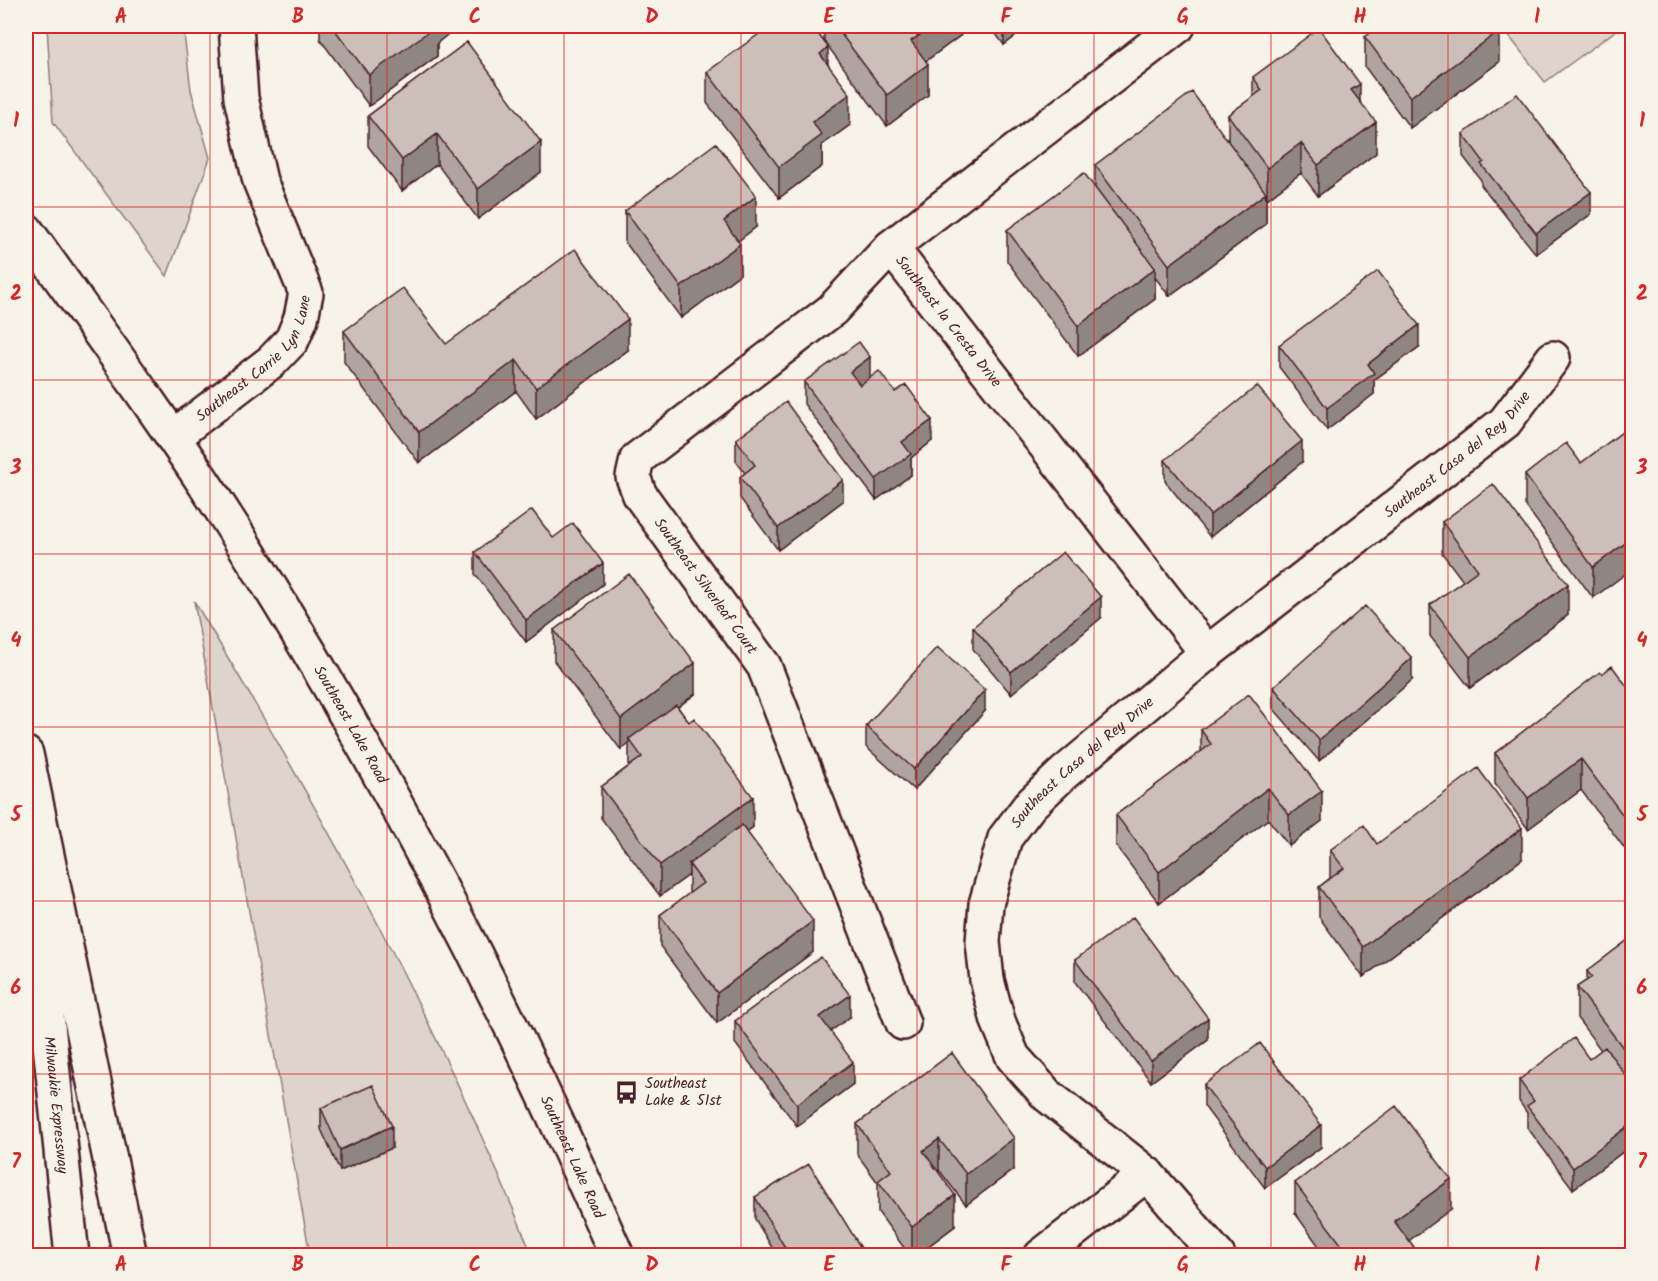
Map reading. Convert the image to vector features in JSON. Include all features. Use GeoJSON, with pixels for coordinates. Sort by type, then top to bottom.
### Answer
{"type":"FeatureCollection","features":[{"type":"Feature","properties":{"kind":"main road","name":"Southeast Carrie Lyn Lane"},"geometry":{"type":"LineString","coordinates":[[173,437],[272,361],[292,340],[301,318],[306,293],[260,181],[241,98],[236,26]]}},
{"type":"Feature","properties":{"kind":"main road","name":"Southeast la Cresta Drive"},"geometry":{"type":"LineString","coordinates":[[1178,26],[891,248],[1207,653]]}},
{"type":"Feature","properties":{"kind":"main road","name":"Southeast Lake Road"},"geometry":{"type":"LineString","coordinates":[[26,230],[173,437],[231,525],[314,663],[450,907],[524,1053],[617,1256]]}},
{"type":"Feature","properties":{"kind":"main road","name":"Southeast Silverleaf Court"},"geometry":{"type":"LineString","coordinates":[[891,248],[832,310],[637,459],[633,477],[640,495],[764,666],[903,1023]]}},
{"type":"Feature","properties":{"kind":"main road","name":"Southeast Casa del Rey Drive"},"geometry":{"type":"LineString","coordinates":[[1218,1256],[1147,1174],[1047,1095],[1013,1057],[998,1021],[987,980],[983,942],[986,904],[1005,838],[1030,805],[1064,773],[1207,653],[1505,422],[1553,358]]}},
{"type":"Feature","properties":{"kind":"main road"},"geometry":{"type":"LineString","coordinates":[[26,754],[130,1256]]}},
{"type":"Feature","properties":{"kind":"main road","name":"Milwaukie Expressway"},"geometry":{"type":"LineString","coordinates":[[26,811],[72,1256]]}},
{"type":"Feature","properties":{"kind":"main road"},"geometry":{"type":"LineString","coordinates":[[1041,1256],[1147,1174]]}},
{"type":"Feature","properties":{"kind":"shaded area"},"geometry":{"type":"Polygon","coordinates":[[[47,26],[183,26],[191,90],[210,158],[167,276],[53,122],[47,26]]]}},
{"type":"Feature","properties":{"kind":"shaded area"},"geometry":{"type":"Polygon","coordinates":[[[1501,26],[1622,26],[1545,82],[1501,26]]]}},
{"type":"Feature","properties":{"kind":"shaded area"},"geometry":{"type":"Polygon","coordinates":[[[194,601],[288,760],[377,921],[459,1086],[532,1255],[310,1255],[194,601]]]}},
{"type":"Feature","properties":{"kind":"building"},"geometry":{"type":"Polygon","coordinates":[[[332,26],[436,26],[369,75],[332,26]]]}},
{"type":"Feature","properties":{"kind":"building"},"geometry":{"type":"Polygon","coordinates":[[[770,26],[812,26],[828,47],[820,54],[850,94],[812,122],[822,135],[779,167],[707,72],[770,26]]]}},
{"type":"Feature","properties":{"kind":"building"},"geometry":{"type":"Polygon","coordinates":[[[835,26],[933,26],[911,41],[928,64],[887,95],[835,26]]]}},
{"type":"Feature","properties":{"kind":"building"},"geometry":{"type":"Polygon","coordinates":[[[1380,26],[1494,26],[1499,31],[1410,97],[1365,37],[1380,26]]]}},
{"type":"Feature","properties":{"kind":"building"},"geometry":{"type":"Polygon","coordinates":[[[1319,28],[1360,84],[1351,90],[1376,122],[1318,165],[1301,143],[1267,168],[1228,115],[1262,90],[1253,77],[1319,28]]]}},
{"type":"Feature","properties":{"kind":"building"},"geometry":{"type":"Polygon","coordinates":[[[467,42],[541,142],[478,189],[437,134],[402,160],[368,116],[467,42]]]}},
{"type":"Feature","properties":{"kind":"building"},"geometry":{"type":"Polygon","coordinates":[[[1192,92],[1266,193],[1169,265],[1095,165],[1192,92]]]}},
{"type":"Feature","properties":{"kind":"building"},"geometry":{"type":"Polygon","coordinates":[[[1517,94],[1591,192],[1536,233],[1481,164],[1484,162],[1463,134],[1517,94]]]}},
{"type":"Feature","properties":{"kind":"building"},"geometry":{"type":"Polygon","coordinates":[[[716,143],[756,196],[724,221],[740,244],[681,287],[625,211],[716,143]]]}},
{"type":"Feature","properties":{"kind":"building"},"geometry":{"type":"Polygon","coordinates":[[[1084,173],[1155,268],[1078,326],[1007,230],[1084,173]]]}},
{"type":"Feature","properties":{"kind":"building"},"geometry":{"type":"Polygon","coordinates":[[[575,249],[628,319],[536,388],[516,360],[419,432],[344,331],[403,288],[446,344],[575,249]]]}},
{"type":"Feature","properties":{"kind":"building"},"geometry":{"type":"Polygon","coordinates":[[[1378,271],[1419,325],[1368,364],[1374,373],[1327,408],[1279,345],[1378,271]]]}},
{"type":"Feature","properties":{"kind":"building"},"geometry":{"type":"Polygon","coordinates":[[[859,342],[870,357],[850,372],[860,385],[879,371],[895,392],[906,385],[932,420],[902,442],[911,454],[876,479],[804,382],[859,342]]]}},
{"type":"Feature","properties":{"kind":"building"},"geometry":{"type":"Polygon","coordinates":[[[1257,386],[1302,441],[1210,515],[1165,460],[1257,386]]]}},
{"type":"Feature","properties":{"kind":"building"},"geometry":{"type":"Polygon","coordinates":[[[786,402],[843,480],[778,528],[740,477],[755,465],[736,439],[786,402]]]}},
{"type":"Feature","properties":{"kind":"building"},"geometry":{"type":"Polygon","coordinates":[[[1625,430],[1632,440],[1632,538],[1593,567],[1525,475],[1566,443],[1581,463],[1625,430]]]}},
{"type":"Feature","properties":{"kind":"building"},"geometry":{"type":"Polygon","coordinates":[[[1493,484],[1568,584],[1470,657],[1430,605],[1478,570],[1442,522],[1493,484]]]}},
{"type":"Feature","properties":{"kind":"building"},"geometry":{"type":"Polygon","coordinates":[[[532,510],[553,538],[573,523],[603,563],[526,620],[475,552],[532,510]]]}},
{"type":"Feature","properties":{"kind":"building"},"geometry":{"type":"Polygon","coordinates":[[[1063,552],[1101,597],[1011,672],[973,627],[1063,552]]]}},
{"type":"Feature","properties":{"kind":"building"},"geometry":{"type":"Polygon","coordinates":[[[629,574],[695,663],[621,719],[554,630],[629,574]]]}},
{"type":"Feature","properties":{"kind":"building"},"geometry":{"type":"Polygon","coordinates":[[[1365,606],[1412,658],[1319,740],[1273,687],[1365,606]]]}},
{"type":"Feature","properties":{"kind":"building"},"geometry":{"type":"Polygon","coordinates":[[[937,647],[985,690],[914,769],[866,726],[937,647]]]}},
{"type":"Feature","properties":{"kind":"building"},"geometry":{"type":"Polygon","coordinates":[[[1612,666],[1632,693],[1632,819],[1628,822],[1581,759],[1528,798],[1495,753],[1600,672],[1602,674],[1612,666]]]}},
{"type":"Feature","properties":{"kind":"building"},"geometry":{"type":"Polygon","coordinates":[[[1249,694],[1322,791],[1289,815],[1268,788],[1159,872],[1116,815],[1211,744],[1201,730],[1249,694]]]}},
{"type":"Feature","properties":{"kind":"building"},"geometry":{"type":"Polygon","coordinates":[[[676,705],[689,722],[694,718],[753,797],[660,865],[601,787],[642,757],[629,739],[676,705]]]}},
{"type":"Feature","properties":{"kind":"building"},"geometry":{"type":"Polygon","coordinates":[[[1478,768],[1522,828],[1363,947],[1319,887],[1344,868],[1330,850],[1364,825],[1377,844],[1478,768]]]}},
{"type":"Feature","properties":{"kind":"building"},"geometry":{"type":"Polygon","coordinates":[[[742,825],[813,921],[717,993],[660,915],[703,883],[689,864],[742,825]]]}},
{"type":"Feature","properties":{"kind":"building"},"geometry":{"type":"Polygon","coordinates":[[[1133,917],[1208,1018],[1151,1061],[1075,960],[1133,917]]]}},
{"type":"Feature","properties":{"kind":"building"},"geometry":{"type":"Polygon","coordinates":[[[1632,937],[1632,1056],[1630,1057],[1577,987],[1592,977],[1587,971],[1632,937]]]}},
{"type":"Feature","properties":{"kind":"building"},"geometry":{"type":"Polygon","coordinates":[[[821,957],[850,995],[820,1017],[853,1062],[797,1104],[735,1021],[821,957]]]}},
{"type":"Feature","properties":{"kind":"building"},"geometry":{"type":"Polygon","coordinates":[[[1574,1038],[1589,1059],[1605,1047],[1632,1084],[1632,1123],[1573,1168],[1527,1106],[1534,1101],[1519,1080],[1574,1038]]]}},
{"type":"Feature","properties":{"kind":"building"},"geometry":{"type":"Polygon","coordinates":[[[1260,1043],[1321,1125],[1265,1167],[1204,1085],[1260,1043]]]}},
{"type":"Feature","properties":{"kind":"building"},"geometry":{"type":"Polygon","coordinates":[[[952,1053],[1014,1138],[966,1174],[939,1139],[923,1151],[955,1195],[912,1227],[878,1181],[891,1171],[857,1124],[952,1053]]]}},
{"type":"Feature","properties":{"kind":"building"},"geometry":{"type":"Polygon","coordinates":[[[373,1085],[392,1126],[340,1150],[321,1108],[373,1085]]]}},
{"type":"Feature","properties":{"kind":"building"},"geometry":{"type":"Polygon","coordinates":[[[1396,1106],[1451,1179],[1394,1221],[1420,1256],[1350,1256],[1295,1183],[1396,1106]]]}},
{"type":"Feature","properties":{"kind":"building"},"geometry":{"type":"Polygon","coordinates":[[[809,1164],[866,1256],[790,1256],[755,1197],[809,1164]]]}},
{"type":"Feature","properties":{"kind":"place","name":"Southeast Lake & 51st"},"geometry":{"type":"Point","coordinates":[627,1092]}}]}
